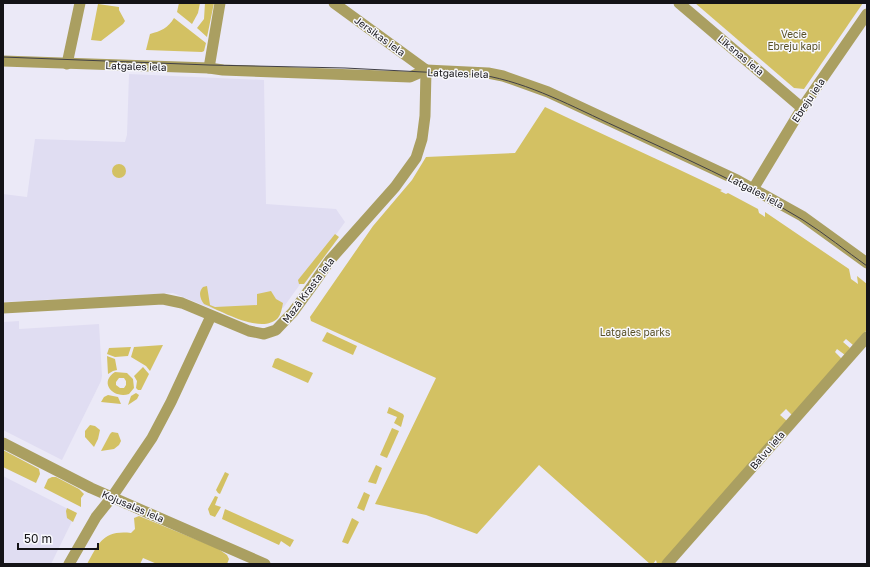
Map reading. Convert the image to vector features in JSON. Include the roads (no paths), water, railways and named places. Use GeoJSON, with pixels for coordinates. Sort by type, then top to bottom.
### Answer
{"type":"FeatureCollection","features":[{"type":"Feature","properties":{"kind":"street"},"geometry":{"type":"LineString","coordinates":[[67,64],[80,3]]}},
{"type":"Feature","properties":{"kind":"street"},"geometry":{"type":"LineString","coordinates":[[209,68],[220,3]]}},
{"type":"Feature","properties":{"kind":"street","name":"Jersikas iela"},"geometry":{"type":"LineString","coordinates":[[334,3],[426,70]]}},
{"type":"Feature","properties":{"kind":"street","name":"Līksnas iela"},"geometry":{"type":"LineString","coordinates":[[679,3],[802,108]]}},
{"type":"Feature","properties":{"kind":"street","name":"Ebreju iela"},"geometry":{"type":"LineString","coordinates":[[753,189],[802,108],[867,14]]}},
{"type":"Feature","properties":{"kind":"street","name":"Latgales iela"},"geometry":{"type":"LineString","coordinates":[[3,61],[410,77],[426,70],[488,73],[515,80],[548,92],[753,189],[802,216],[867,263]]}},
{"type":"Feature","properties":{"kind":"street","name":"Mazā Krasta iela"},"geometry":{"type":"LineString","coordinates":[[3,308],[163,299],[182,303],[249,331],[264,334],[276,330],[293,312],[330,260],[395,187],[416,158],[422,139],[425,116],[426,70]]}},
{"type":"Feature","properties":{"kind":"street"},"geometry":{"type":"LineString","coordinates":[[69,564],[96,517],[112,497],[152,438],[171,402],[210,316]]}},
{"type":"Feature","properties":{"kind":"street","name":"Balvu iela"},"geometry":{"type":"LineString","coordinates":[[667,564],[867,337]]}},
{"type":"Feature","properties":{"kind":"street","name":"Kojusalas iela"},"geometry":{"type":"LineString","coordinates":[[3,443],[112,497],[265,564]]}},
{"type":"Feature","properties":{"kind":"tram line"},"geometry":{"type":"LineString","coordinates":[[3,57],[209,65],[345,68],[482,75],[500,79],[551,96],[735,182],[803,220],[867,266]]}},
{"type":"Feature","properties":{"kind":"park label","name":"Vecie Ebreju kapi"},"geometry":{"type":"Point","coordinates":[794,40]}},
{"type":"Feature","properties":{"kind":"park label","name":"Latgales parks"},"geometry":{"type":"Point","coordinates":[635,332]}}]}
